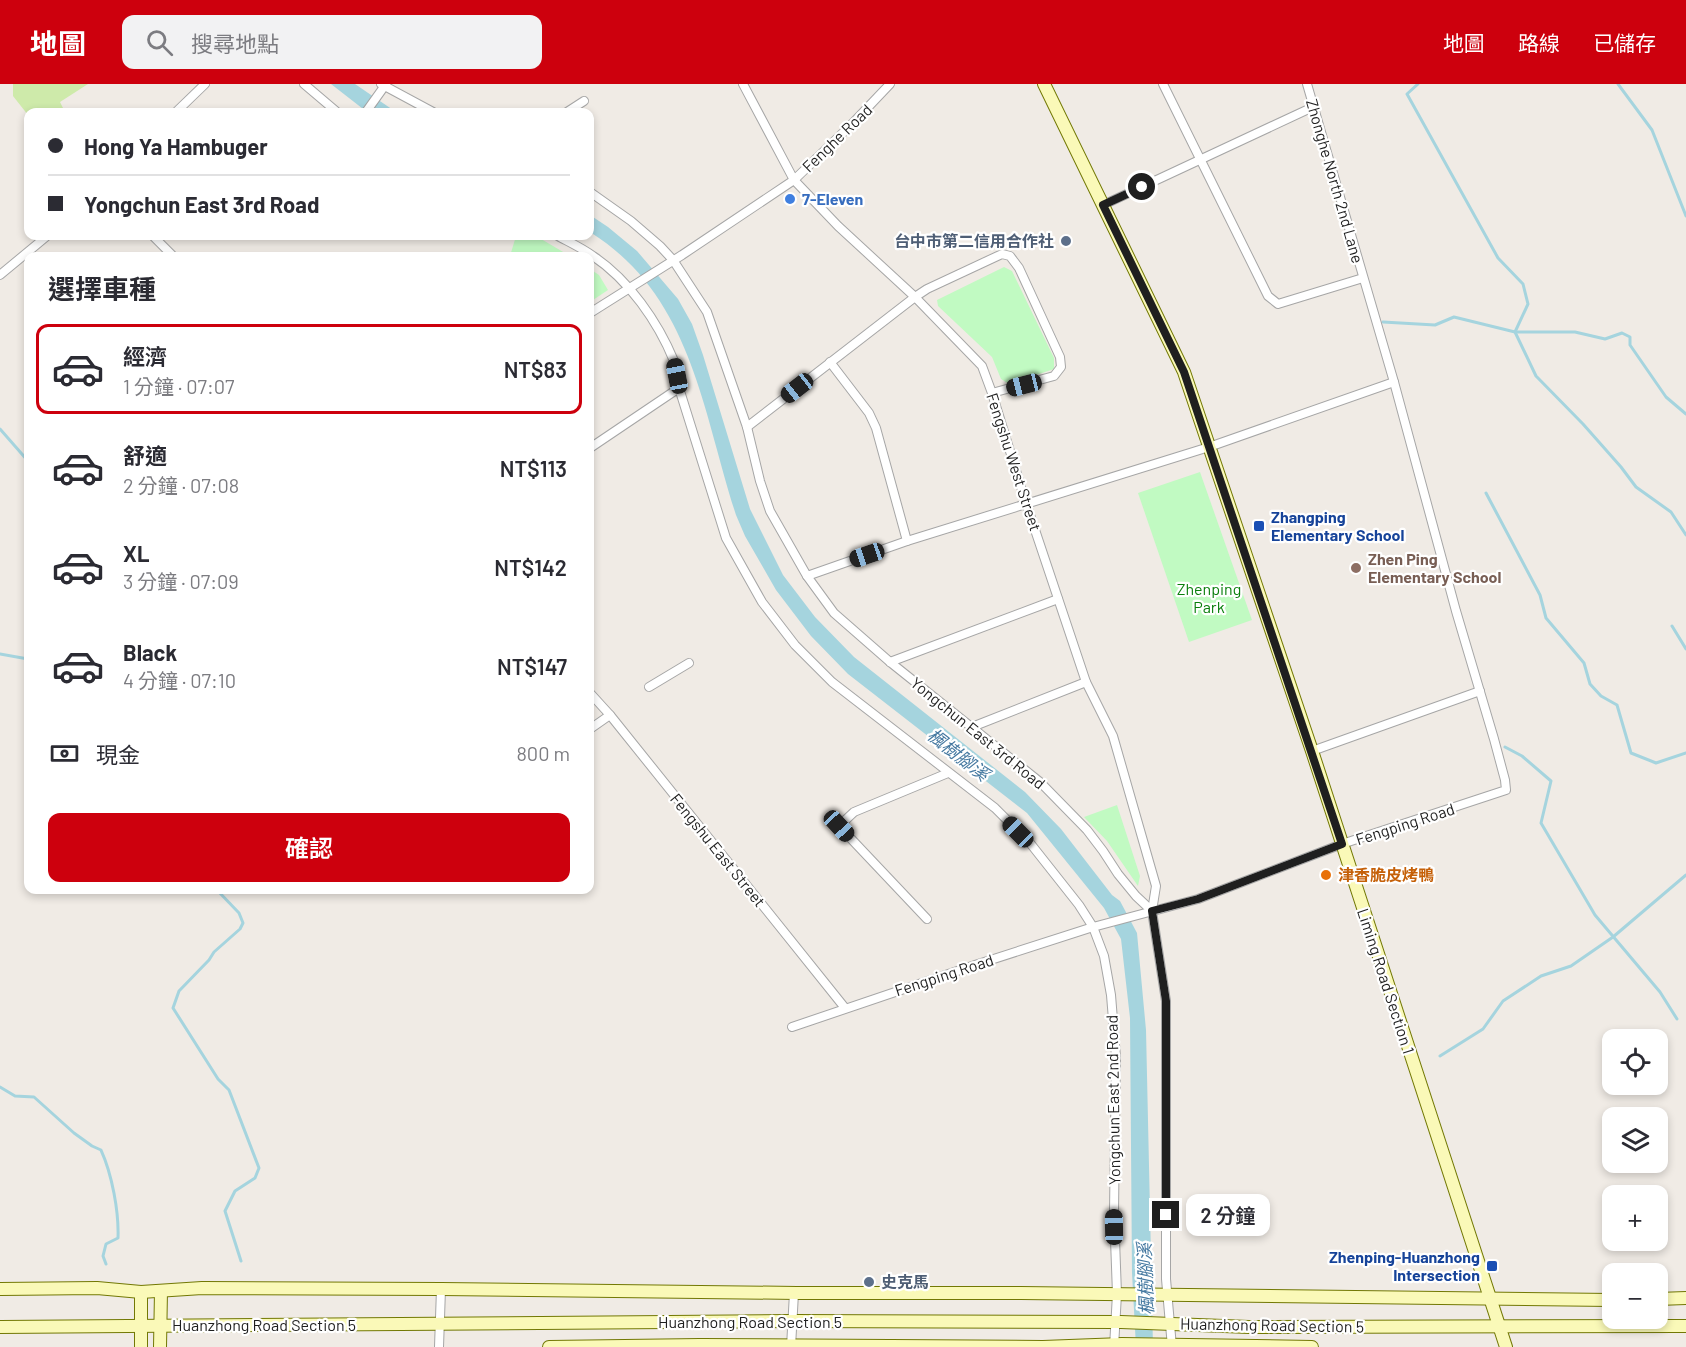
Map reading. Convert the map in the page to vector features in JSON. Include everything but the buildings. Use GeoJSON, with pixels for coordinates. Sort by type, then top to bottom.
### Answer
{"type":"FeatureCollection","features":[{"type":"Feature","properties":{"kind":"street"},"geometry":{"type":"LineString","coordinates":[[180,108],[205,84]]}},
{"type":"Feature","properties":{"kind":"street"},"geometry":{"type":"LineString","coordinates":[[304,84],[333,108]]}},
{"type":"Feature","properties":{"kind":"street","name":"Fengshu West Street"},"geometry":{"type":"LineString","coordinates":[[743,84],[794,180],[838,226],[915,297],[982,366],[1086,682],[1113,736],[1156,886],[1152,911]]}},
{"type":"Feature","properties":{"kind":"street","name":"Fenghe Road"},"geometry":{"type":"LineString","coordinates":[[628,288],[794,180],[890,84]]}},
{"type":"Feature","properties":{"kind":"street","name":"Liming Road Section 1"},"geometry":{"type":"LineString","coordinates":[[1044,84],[1184,372],[1312,751],[1506,1347]]}},
{"type":"Feature","properties":{"kind":"street"},"geometry":{"type":"LineString","coordinates":[[1162,84],[1268,296],[1278,304],[1363,278]]}},
{"type":"Feature","properties":{"kind":"street","name":"Zhonghe North 2nd Lane"},"geometry":{"type":"LineString","coordinates":[[1307,84],[1394,382],[1505,780],[1506,790],[1498,794]]}},
{"type":"Feature","properties":{"kind":"street"},"geometry":{"type":"LineString","coordinates":[[369,108],[383,85],[426,108]]}},
{"type":"Feature","properties":{"kind":"street"},"geometry":{"type":"LineString","coordinates":[[573,108],[584,101]]}},
{"type":"Feature","properties":{"kind":"street"},"geometry":{"type":"LineString","coordinates":[[1103,205],[1314,107]]}},
{"type":"Feature","properties":{"kind":"street","name":"Yongchun East 3rd Road"},"geometry":{"type":"LineString","coordinates":[[594,195],[632,221],[673,260],[707,312],[747,427],[770,511],[807,576],[842,621],[1040,782],[1065,806],[1103,851],[1136,896],[1152,911]]}},
{"type":"Feature","properties":{"kind":"street"},"geometry":{"type":"LineString","coordinates":[[28,252],[42,240]]}},
{"type":"Feature","properties":{"kind":"street"},"geometry":{"type":"LineString","coordinates":[[157,240],[169,252]]}},
{"type":"Feature","properties":{"kind":"street","name":"Yongchun East 2nd Road"},"geometry":{"type":"LineString","coordinates":[[565,240],[585,252]]}},
{"type":"Feature","properties":{"kind":"street"},"geometry":{"type":"LineString","coordinates":[[747,427],[915,297],[1002,254],[1010,256],[1015,261],[1060,357],[1061,367],[1054,376],[992,393]]}},
{"type":"Feature","properties":{"kind":"street"},"geometry":{"type":"LineString","coordinates":[[0,275],[24,255]]}},
{"type":"Feature","properties":{"kind":"street","name":"Yongchun East 2nd Road"},"geometry":{"type":"LineString","coordinates":[[594,257],[628,288],[657,327],[675,363],[679,388],[726,538],[762,602],[795,645],[832,682],[994,808],[1030,843],[1079,905],[1093,927],[1104,956],[1111,995],[1116,1057],[1114,1212],[1120,1294],[1117,1345]]}},
{"type":"Feature","properties":{"kind":"street"},"geometry":{"type":"LineString","coordinates":[[594,310],[628,288]]}},
{"type":"Feature","properties":{"kind":"street"},"geometry":{"type":"LineString","coordinates":[[830,362],[869,413],[876,428],[907,541]]}},
{"type":"Feature","properties":{"kind":"street"},"geometry":{"type":"LineString","coordinates":[[807,576],[907,541],[1209,447],[1394,382]]}},
{"type":"Feature","properties":{"kind":"street"},"geometry":{"type":"LineString","coordinates":[[594,444],[679,388]]}},
{"type":"Feature","properties":{"kind":"street"},"geometry":{"type":"LineString","coordinates":[[890,662],[1058,598]]}},
{"type":"Feature","properties":{"kind":"street"},"geometry":{"type":"LineString","coordinates":[[649,687],[689,663]]}},
{"type":"Feature","properties":{"kind":"street"},"geometry":{"type":"LineString","coordinates":[[972,727],[1086,682]]}},
{"type":"Feature","properties":{"kind":"street"},"geometry":{"type":"LineString","coordinates":[[1312,751],[1480,691]]}},
{"type":"Feature","properties":{"kind":"street","name":"Fengshu East Street"},"geometry":{"type":"LineString","coordinates":[[594,697],[610,714],[845,1008]]}},
{"type":"Feature","properties":{"kind":"street"},"geometry":{"type":"LineString","coordinates":[[594,726],[610,714]]}},
{"type":"Feature","properties":{"kind":"street"},"geometry":{"type":"LineString","coordinates":[[927,919],[839,826],[854,812],[948,773]]}},
{"type":"Feature","properties":{"kind":"street","name":"Fengping Road"},"geometry":{"type":"LineString","coordinates":[[792,1027],[1093,927],[1198,899],[1342,844],[1498,794]]}},
{"type":"Feature","properties":{"kind":"street"},"geometry":{"type":"LineString","coordinates":[[1152,911],[1166,1001],[1166,1280],[1170,1346]]}},
{"type":"Feature","properties":{"kind":"street","name":"Huanzhong Road Section 5"},"geometry":{"type":"LineString","coordinates":[[0,1289],[97,1288],[141,1292],[202,1288],[441,1288],[1602,1300]]}},
{"type":"Feature","properties":{"kind":"street"},"geometry":{"type":"LineString","coordinates":[[440,1347],[441,1288]]}},
{"type":"Feature","properties":{"kind":"street"},"geometry":{"type":"LineString","coordinates":[[160,1291],[160,1347]]}},
{"type":"Feature","properties":{"kind":"street"},"geometry":{"type":"LineString","coordinates":[[141,1292],[141,1347]]}},
{"type":"Feature","properties":{"kind":"street"},"geometry":{"type":"LineString","coordinates":[[790,1347],[794,1293]]}},
{"type":"Feature","properties":{"kind":"street"},"geometry":{"type":"LineString","coordinates":[[1668,1299],[1686,1298]]}},
{"type":"Feature","properties":{"kind":"street","name":"Huanzhong Road Section 5"},"geometry":{"type":"LineString","coordinates":[[0,1327],[792,1321],[1118,1322],[1249,1327],[1686,1326]]}},
{"type":"Feature","properties":{"kind":"street","name":"Huanzhong Road Section 5"},"geometry":{"type":"LineString","coordinates":[[549,1347],[1117,1345],[1312,1347]]}},
{"type":"Feature","properties":{"kind":"green space"},"geometry":{"type":"Polygon","coordinates":[[[13,84],[88,84],[60,102],[63,108],[24,108],[24,110],[13,96],[13,84]]]}},
{"type":"Feature","properties":{"kind":"green space"},"geometry":{"type":"Polygon","coordinates":[[[515,240],[543,240],[563,252],[511,252],[515,240]]]}},
{"type":"Feature","properties":{"kind":"green space"},"geometry":{"type":"Polygon","coordinates":[[[1004,267],[1012,271],[1054,358],[1054,369],[1009,384],[1001,379],[992,357],[938,306],[937,300],[1004,267]]]}},
{"type":"Feature","properties":{"kind":"green space"},"geometry":{"type":"Polygon","coordinates":[[[594,272],[599,275],[608,290],[594,299],[594,272]]]}},
{"type":"Feature","properties":{"kind":"green space","name":"Zhenping Park"},"geometry":{"type":"Polygon","coordinates":[[[1200,472],[1252,620],[1189,642],[1138,493],[1200,472]]]}},
{"type":"Feature","properties":{"kind":"green space"},"geometry":{"type":"Polygon","coordinates":[[[1117,805],[1140,876],[1138,886],[1107,841],[1084,817],[1117,805]]]}},
{"type":"Feature","properties":{"kind":"water"},"geometry":{"type":"Polygon","coordinates":[[[331,84],[355,84],[390,108],[362,108],[331,84]]]}},
{"type":"Feature","properties":{"kind":"water","name":"楓樹腳溪"},"geometry":{"type":"Polygon","coordinates":[[[594,218],[637,251],[678,299],[692,324],[750,509],[783,575],[815,617],[854,657],[1025,792],[1061,829],[1112,895],[1120,901],[1137,933],[1146,1030],[1153,1347],[1136,1347],[1132,1273],[1130,1018],[1121,939],[1104,908],[1027,813],[848,674],[811,636],[776,590],[745,536],[736,515],[689,358],[672,322],[651,288],[624,258],[594,235],[594,218]]]}},
{"type":"Feature","properties":{"kind":"waterway"},"geometry":{"type":"LineString","coordinates":[[1418,84],[1407,94],[1498,258],[1523,284],[1528,304],[1515,332],[1536,376],[1583,424],[1636,487],[1671,512],[1686,535]]}},
{"type":"Feature","properties":{"kind":"waterway"},"geometry":{"type":"LineString","coordinates":[[1618,84],[1652,130],[1686,216]]}},
{"type":"Feature","properties":{"kind":"waterway"},"geometry":{"type":"LineString","coordinates":[[1383,322],[1435,325],[1454,317],[1515,332],[1575,332],[1605,339],[1622,333],[1630,337],[1630,345],[1666,397],[1686,414]]}},
{"type":"Feature","properties":{"kind":"waterway"},"geometry":{"type":"LineString","coordinates":[[0,429],[24,456]]}},
{"type":"Feature","properties":{"kind":"waterway"},"geometry":{"type":"LineString","coordinates":[[1486,493],[1540,595],[1546,618],[1584,663],[1590,684],[1601,696],[1617,705],[1631,753],[1656,763],[1686,753]]}},
{"type":"Feature","properties":{"kind":"waterway"},"geometry":{"type":"LineString","coordinates":[[1672,626],[1686,649]]}},
{"type":"Feature","properties":{"kind":"waterway"},"geometry":{"type":"LineString","coordinates":[[0,654],[24,658]]}},
{"type":"Feature","properties":{"kind":"waterway"},"geometry":{"type":"LineString","coordinates":[[1505,747],[1522,756],[1551,781],[1541,823],[1595,915],[1660,992],[1677,1019]]}},
{"type":"Feature","properties":{"kind":"waterway"},"geometry":{"type":"LineString","coordinates":[[1440,1056],[1483,1029],[1503,1001],[1541,976],[1571,966],[1613,937],[1686,875]]}},
{"type":"Feature","properties":{"kind":"waterway"},"geometry":{"type":"LineString","coordinates":[[221,894],[239,913],[243,923],[240,929],[214,952],[179,991],[173,1008],[218,1079],[229,1090],[259,1168],[255,1178],[235,1191],[225,1211],[241,1261]]}},
{"type":"Feature","properties":{"kind":"waterway"},"geometry":{"type":"LineString","coordinates":[[0,1087],[15,1096],[34,1097],[74,1133],[101,1150],[111,1182],[118,1228],[118,1238],[106,1244],[103,1256],[106,1264]]}},
{"type":"Feature","properties":{"kind":"place","name":"7-Eleven"},"geometry":{"type":"Point","coordinates":[790,199]}},
{"type":"Feature","properties":{"kind":"place","name":"台中市第二信用合作社"},"geometry":{"type":"Point","coordinates":[1066,241]}},
{"type":"Feature","properties":{"kind":"place","name":"Zhangping Elementary School"},"geometry":{"type":"Point","coordinates":[1259,526]}},
{"type":"Feature","properties":{"kind":"place","name":"Zhen Ping Elementary School"},"geometry":{"type":"Point","coordinates":[1356,568]}},
{"type":"Feature","properties":{"kind":"place","name":"津香脆皮烤鴨"},"geometry":{"type":"Point","coordinates":[1326,875]}},
{"type":"Feature","properties":{"kind":"place","name":"Zhenping-Huanzhong Intersection"},"geometry":{"type":"Point","coordinates":[1492,1266]}},
{"type":"Feature","properties":{"kind":"place","name":"史克馬"},"geometry":{"type":"Point","coordinates":[869,1282]}},
{"type":"Feature","properties":{"kind":"route"},"geometry":{"type":"LineString","coordinates":[[1142,187],[1103,205],[1184,372],[1342,844],[1198,899],[1152,911],[1166,1001],[1166,1215]]}}]}
